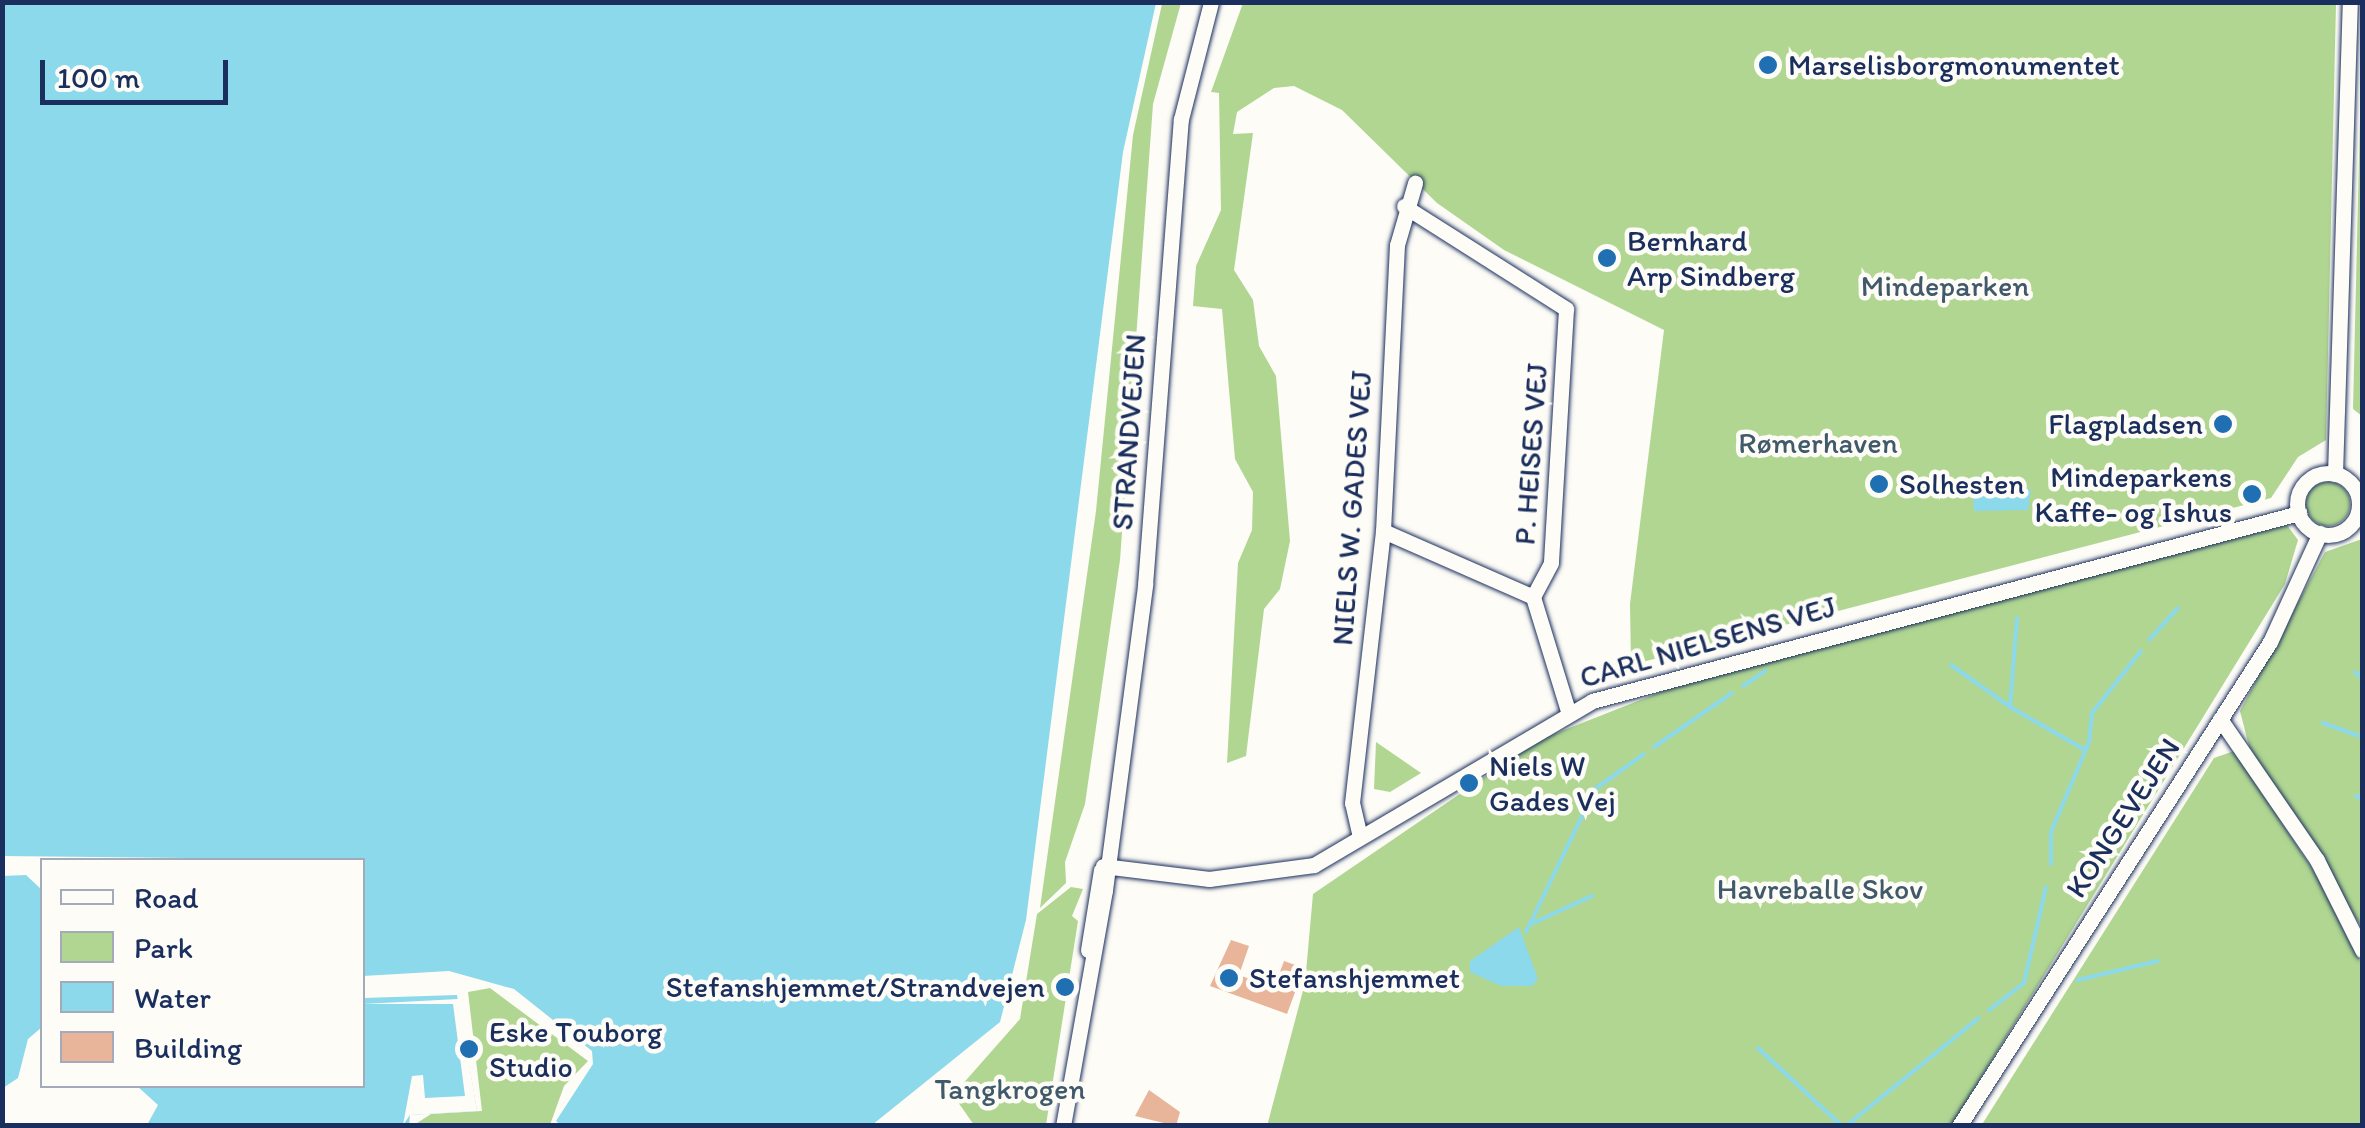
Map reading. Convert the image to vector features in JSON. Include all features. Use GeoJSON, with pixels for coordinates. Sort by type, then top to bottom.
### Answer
{"type":"FeatureCollection","features":[{"type":"Feature","properties":{"kind":"street","name":"STRANDVEJEN"},"geometry":{"type":"LineString","coordinates":[[1063,1126],[1145,585],[1180,120],[1212,2]]}},
{"type":"Feature","properties":{"kind":"street"},"geometry":{"type":"LineString","coordinates":[[2335,474],[2350,2]]}},
{"type":"Feature","properties":{"kind":"street","name":"NIELS W. GADES VEJ"},"geometry":{"type":"LineString","coordinates":[[1360,836],[1352,804],[1383,531],[1404,206],[1415,183]]}},
{"type":"Feature","properties":{"kind":"street","name":"P. HEISES VEJ"},"geometry":{"type":"LineString","coordinates":[[1404,206],[1566,309],[1551,563],[1532,597]]}},
{"type":"Feature","properties":{"kind":"street"},"geometry":{"type":"LineString","coordinates":[[2335,474],[2360,492],[2351,525],[2320,534],[2299,513],[2305,484],[2335,474]]}},
{"type":"Feature","properties":{"kind":"street","name":"CARL NIELSENS VEJ"},"geometry":{"type":"LineString","coordinates":[[1103,866],[1259,876],[1314,865],[1568,711],[1731,660],[2299,513]]}},
{"type":"Feature","properties":{"kind":"street"},"geometry":{"type":"LineString","coordinates":[[1383,531],[1532,597],[1568,711]]}},
{"type":"Feature","properties":{"kind":"street","name":"KONGEVEJEN"},"geometry":{"type":"LineString","coordinates":[[1959,1126],[2284,617],[2320,534]]}},
{"type":"Feature","properties":{"kind":"street"},"geometry":{"type":"LineString","coordinates":[[2220,719],[2317,860],[2362,950]]}},
{"type":"Feature","properties":{"kind":"green space"},"geometry":{"type":"Polygon","coordinates":[[[1181,3],[1153,104],[1120,560],[1085,804],[1065,862],[1066,883],[1040,908],[1096,511],[1133,135],[1162,4],[1181,3]]]}},
{"type":"Feature","properties":{"kind":"green space","name":"Mindeparken"},"geometry":{"type":"Polygon","coordinates":[[[1243,3],[2336,3],[2326,440],[2298,457],[2271,498],[1631,665],[1630,604],[1664,330],[1504,250],[1437,203],[1342,110],[1294,86],[1274,88],[1237,112],[1233,134],[1253,133],[1234,270],[1253,300],[1259,346],[1276,376],[1290,541],[1280,589],[1264,609],[1246,756],[1227,763],[1238,563],[1252,530],[1253,492],[1235,459],[1222,309],[1193,306],[1196,266],[1221,210],[1219,93],[1211,92],[1243,3]]]}},
{"type":"Feature","properties":{"kind":"green space"},"geometry":{"type":"Polygon","coordinates":[[[2362,35],[2362,416],[2353,409],[2362,35]]]}},
{"type":"Feature","properties":{"kind":"green space"},"geometry":{"type":"Polygon","coordinates":[[[2328,482],[2344,488],[2350,504],[2344,520],[2328,526],[2312,520],[2306,504],[2312,488],[2328,482]]]}},
{"type":"Feature","properties":{"kind":"green space","name":"Havreballe Skov"},"geometry":{"type":"Polygon","coordinates":[[[2287,525],[2298,540],[2285,584],[1952,1125],[1267,1126],[1305,983],[1313,894],[1539,740],[1691,680],[2287,525]]]}},
{"type":"Feature","properties":{"kind":"green space"},"geometry":{"type":"Polygon","coordinates":[[[2362,539],[2362,928],[2249,746],[2240,711],[2325,552],[2362,539]]]}},
{"type":"Feature","properties":{"kind":"green space"},"geometry":{"type":"Polygon","coordinates":[[[1376,742],[1421,773],[1390,792],[1374,789],[1376,742]]]}},
{"type":"Feature","properties":{"kind":"green space"},"geometry":{"type":"Polygon","coordinates":[[[2234,751],[2331,897],[2362,966],[2362,1125],[1981,1126],[2214,758],[2234,751]]]}},
{"type":"Feature","properties":{"kind":"green space","name":"Tangkrogen"},"geometry":{"type":"Polygon","coordinates":[[[1071,887],[1083,889],[1072,916],[1078,921],[1046,1125],[974,1125],[953,1095],[1020,1019],[1037,914],[1071,887]]]}},
{"type":"Feature","properties":{"kind":"green space"},"geometry":{"type":"Polygon","coordinates":[[[490,988],[588,1061],[564,1086],[550,1125],[414,1125],[431,1114],[482,1111],[468,992],[490,988]]]}},
{"type":"Feature","properties":{"kind":"water"},"geometry":{"type":"Polygon","coordinates":[[[3,2],[1156,3],[1123,152],[1026,920],[1000,1022],[872,1125],[561,1125],[556,1121],[593,1064],[592,1051],[514,989],[449,971],[365,976],[365,858],[3,856],[3,2]]]}},
{"type":"Feature","properties":{"kind":"water"},"geometry":{"type":"Polygon","coordinates":[[[1979,476],[2031,490],[2028,510],[1974,511],[1972,480],[1979,476]]]}},
{"type":"Feature","properties":{"kind":"water"},"geometry":{"type":"Polygon","coordinates":[[[26,875],[40,888],[40,1029],[28,1039],[18,1078],[3,1088],[3,876],[26,875]]]}},
{"type":"Feature","properties":{"kind":"water"},"geometry":{"type":"Polygon","coordinates":[[[1519,927],[1538,979],[1532,986],[1501,986],[1470,972],[1470,961],[1519,927]]]}},
{"type":"Feature","properties":{"kind":"water"},"geometry":{"type":"Polygon","coordinates":[[[457,995],[477,1111],[410,1115],[409,1126],[147,1125],[158,1105],[139,1088],[365,1088],[365,998],[457,995]]]}},
{"type":"Feature","properties":{"kind":"pier"},"geometry":{"type":"Polygon","coordinates":[[[457,990],[477,1111],[410,1115],[403,1125],[412,1076],[423,1075],[425,1098],[465,1096],[453,1004],[365,1004],[458,999],[457,990]]]}},
{"type":"Feature","properties":{"kind":"building","name":"Stefanshjemmet"},"geometry":{"type":"Polygon","coordinates":[[[1231,940],[1249,946],[1239,975],[1274,988],[1284,961],[1304,968],[1287,1014],[1210,986],[1231,940]]]}},
{"type":"Feature","properties":{"kind":"building"},"geometry":{"type":"Polygon","coordinates":[[[1149,1090],[1180,1112],[1176,1126],[1135,1116],[1149,1090]]]}},
{"type":"Feature","properties":{"kind":"waterway"},"geometry":{"type":"LineString","coordinates":[[2149,640],[2178,608]]}},
{"type":"Feature","properties":{"kind":"waterway"},"geometry":{"type":"LineString","coordinates":[[2017,618],[2010,707],[2085,750]]}},
{"type":"Feature","properties":{"kind":"waterway"},"geometry":{"type":"LineString","coordinates":[[2051,864],[2051,832],[2089,742],[2092,713],[2141,651]]}},
{"type":"Feature","properties":{"kind":"waterway"},"geometry":{"type":"LineString","coordinates":[[1951,665],[2010,707]]}},
{"type":"Feature","properties":{"kind":"waterway"},"geometry":{"type":"LineString","coordinates":[[1743,686],[1765,671]]}},
{"type":"Feature","properties":{"kind":"waterway"},"geometry":{"type":"LineString","coordinates":[[2355,672],[2362,678]]}},
{"type":"Feature","properties":{"kind":"waterway"},"geometry":{"type":"LineString","coordinates":[[1654,747],[1732,693]]}},
{"type":"Feature","properties":{"kind":"waterway"},"geometry":{"type":"LineString","coordinates":[[2323,723],[2362,737]]}},
{"type":"Feature","properties":{"kind":"waterway"},"geometry":{"type":"LineString","coordinates":[[1526,932],[1595,789],[1644,754]]}},
{"type":"Feature","properties":{"kind":"waterway"},"geometry":{"type":"LineString","coordinates":[[2356,796],[2362,799]]}},
{"type":"Feature","properties":{"kind":"waterway"},"geometry":{"type":"LineString","coordinates":[[1989,1010],[2024,983],[2046,887]]}},
{"type":"Feature","properties":{"kind":"waterway"},"geometry":{"type":"LineString","coordinates":[[1533,923],[1592,896]]}},
{"type":"Feature","properties":{"kind":"waterway"},"geometry":{"type":"LineString","coordinates":[[2078,980],[2158,961]]}},
{"type":"Feature","properties":{"kind":"waterway"},"geometry":{"type":"LineString","coordinates":[[1846,1126],[1979,1018]]}},
{"type":"Feature","properties":{"kind":"waterway"},"geometry":{"type":"LineString","coordinates":[[1758,1048],[1842,1126]]}},
{"type":"Feature","properties":{"kind":"place","name":"Marselisborgmonumentet"},"geometry":{"type":"Point","coordinates":[1768,65]}},
{"type":"Feature","properties":{"kind":"place","name":"Bernhard Arp Sindberg"},"geometry":{"type":"Point","coordinates":[1607,258]}},
{"type":"Feature","properties":{"kind":"place","name":"Flagpladsen"},"geometry":{"type":"Point","coordinates":[2223,424]}},
{"type":"Feature","properties":{"kind":"place","name":"Solhesten"},"geometry":{"type":"Point","coordinates":[1879,484]}},
{"type":"Feature","properties":{"kind":"place","name":"Mindeparkens Kaffe- og Ishus"},"geometry":{"type":"Point","coordinates":[2252,494]}},
{"type":"Feature","properties":{"kind":"place","name":"Niels W Gades Vej"},"geometry":{"type":"Point","coordinates":[1469,783]}},
{"type":"Feature","properties":{"kind":"place","name":"Stefanshjemmet"},"geometry":{"type":"Point","coordinates":[1229,978]}},
{"type":"Feature","properties":{"kind":"place","name":"Stefanshjemmet/Strandvejen"},"geometry":{"type":"Point","coordinates":[1065,987]}},
{"type":"Feature","properties":{"kind":"place","name":"Eske Touborg Studio"},"geometry":{"type":"Point","coordinates":[469,1049]}},
{"type":"Feature","properties":{"kind":"park label","name":"Rømerhaven"},"geometry":{"type":"Point","coordinates":[1818,443]}}]}
